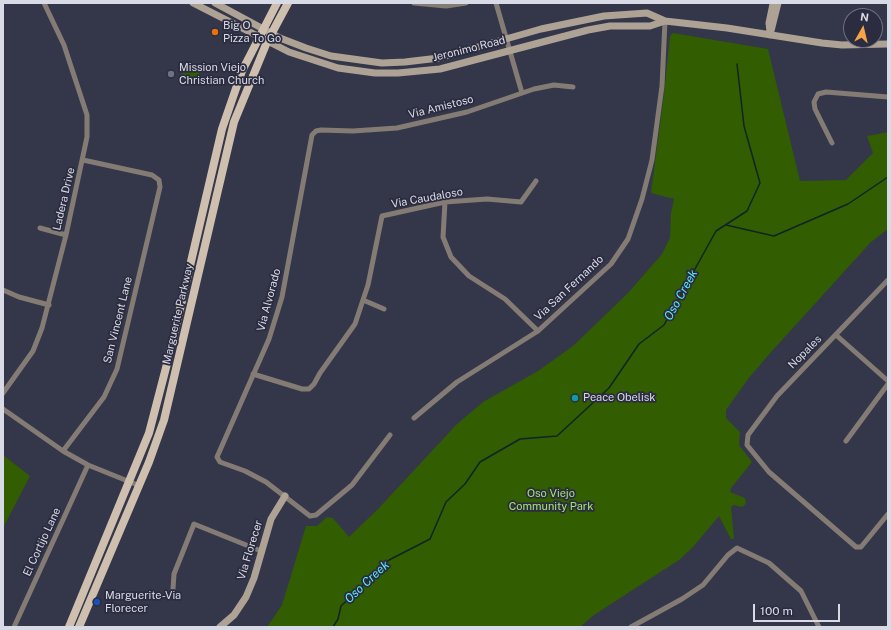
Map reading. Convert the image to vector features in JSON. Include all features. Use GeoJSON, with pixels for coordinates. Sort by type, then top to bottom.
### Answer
{"type":"FeatureCollection","features":[{"type":"Feature","properties":{"kind":"main road","name":"Jeronimo Road"},"geometry":{"type":"LineString","coordinates":[[193,3],[267,42],[316,62],[338,68],[398,74],[440,69],[588,30],[610,26],[650,26],[665,21]]}},
{"type":"Feature","properties":{"kind":"main road","name":"Jeronimo Road"},"geometry":{"type":"LineString","coordinates":[[215,3],[271,33],[306,48],[331,56],[382,63],[439,58],[541,29],[604,16],[647,13],[665,21],[842,45],[888,44]]}},
{"type":"Feature","properties":{"kind":"main road","name":"Marguerite Parkway"},"geometry":{"type":"LineString","coordinates":[[69,627],[149,433],[156,409],[222,129],[242,71],[262,28],[277,3]]}},
{"type":"Feature","properties":{"kind":"main road","name":"Marguerite Parkway"},"geometry":{"type":"LineString","coordinates":[[79,627],[149,462],[168,403],[234,122],[271,33],[288,3]]}},
{"type":"Feature","properties":{"kind":"main road"},"geometry":{"type":"LineString","coordinates":[[770,35],[769,23],[773,3]]}},
{"type":"Feature","properties":{"kind":"main road"},"geometry":{"type":"LineString","coordinates":[[770,35],[778,3]]}},
{"type":"Feature","properties":{"kind":"main road","name":"Via Florecer"},"geometry":{"type":"LineString","coordinates":[[220,627],[234,615],[246,597],[254,578],[271,519],[285,496]]}},
{"type":"Feature","properties":{"kind":"street","name":"Ladera Drive"},"geometry":{"type":"LineString","coordinates":[[3,393],[33,350],[49,305],[87,137],[86,115],[64,45],[44,3]]}},
{"type":"Feature","properties":{"kind":"street"},"geometry":{"type":"LineString","coordinates":[[414,3],[446,6],[466,3]]}},
{"type":"Feature","properties":{"kind":"street"},"geometry":{"type":"LineString","coordinates":[[496,3],[508,50],[522,93]]}},
{"type":"Feature","properties":{"kind":"street","name":"Via San Fernando"},"geometry":{"type":"LineString","coordinates":[[414,418],[457,382],[538,331],[611,264],[628,239],[642,199],[652,160],[662,86],[665,21]]}},
{"type":"Feature","properties":{"kind":"street","name":"Via Amistoso"},"geometry":{"type":"LineString","coordinates":[[312,135],[316,131],[321,130],[353,131],[397,128],[436,120],[522,93],[554,85],[573,87]]}},
{"type":"Feature","properties":{"kind":"street"},"geometry":{"type":"LineString","coordinates":[[832,143],[815,109],[814,102],[818,94],[826,92],[888,97]]}},
{"type":"Feature","properties":{"kind":"street","name":"Via Alvorado"},"geometry":{"type":"LineString","coordinates":[[285,496],[266,482],[245,471],[220,462],[217,457],[269,339],[282,298],[312,135]]}},
{"type":"Feature","properties":{"kind":"street","name":"San Vincent Lane"},"geometry":{"type":"LineString","coordinates":[[63,451],[104,397],[117,369],[160,188],[159,180],[152,175],[83,160]]}},
{"type":"Feature","properties":{"kind":"street","name":"Via Caudaloso"},"geometry":{"type":"LineString","coordinates":[[363,300],[368,285],[382,216],[445,202],[487,199],[521,202],[536,181]]}},
{"type":"Feature","properties":{"kind":"street"},"geometry":{"type":"LineString","coordinates":[[445,202],[443,237],[451,257],[469,276],[505,299],[538,331]]}},
{"type":"Feature","properties":{"kind":"street"},"geometry":{"type":"LineString","coordinates":[[40,228],[66,235]]}},
{"type":"Feature","properties":{"kind":"street","name":"Nopales"},"geometry":{"type":"LineString","coordinates":[[888,280],[777,396],[748,435],[747,444],[769,472],[858,548],[888,514]]}},
{"type":"Feature","properties":{"kind":"street"},"geometry":{"type":"LineString","coordinates":[[3,290],[19,297],[49,305]]}},
{"type":"Feature","properties":{"kind":"street"},"geometry":{"type":"LineString","coordinates":[[253,374],[302,389],[308,389],[314,384],[320,373],[355,324],[363,300],[384,309]]}},
{"type":"Feature","properties":{"kind":"street"},"geometry":{"type":"LineString","coordinates":[[836,335],[888,383],[846,441]]}},
{"type":"Feature","properties":{"kind":"street"},"geometry":{"type":"LineString","coordinates":[[3,408],[63,451],[88,465],[140,486]]}},
{"type":"Feature","properties":{"kind":"street"},"geometry":{"type":"LineString","coordinates":[[285,496],[310,516],[322,512],[352,485],[390,435]]}},
{"type":"Feature","properties":{"kind":"street","name":"El Cortijo Lane"},"geometry":{"type":"LineString","coordinates":[[14,627],[88,465]]}},
{"type":"Feature","properties":{"kind":"street"},"geometry":{"type":"LineString","coordinates":[[173,589],[174,574],[194,524],[261,551]]}},
{"type":"Feature","properties":{"kind":"street"},"geometry":{"type":"LineString","coordinates":[[631,627],[703,585],[728,555],[737,548],[769,563],[801,591],[819,627]]}},
{"type":"Feature","properties":{"kind":"green space","name":"Oso Viejo Community Park"},"geometry":{"type":"Polygon","coordinates":[[[673,33],[768,49],[800,181],[846,180],[873,153],[867,136],[888,132],[888,229],[871,242],[772,351],[748,379],[726,410],[726,418],[740,432],[739,445],[752,462],[731,488],[730,492],[745,498],[746,504],[742,507],[734,505],[731,507],[734,539],[731,539],[719,516],[693,547],[679,560],[594,615],[580,627],[267,627],[282,605],[306,526],[317,526],[327,517],[333,518],[349,537],[378,509],[456,425],[483,402],[538,371],[573,346],[628,293],[662,254],[670,238],[671,213],[674,199],[651,193],[670,36],[673,33]]]}},
{"type":"Feature","properties":{"kind":"green space"},"geometry":{"type":"Polygon","coordinates":[[[185,66],[200,73],[195,83],[180,77],[185,66]]]}},
{"type":"Feature","properties":{"kind":"green space"},"geometry":{"type":"Polygon","coordinates":[[[3,455],[30,476],[3,528],[3,455]]]}},
{"type":"Feature","properties":{"kind":"waterway","name":"Oso Creek"},"geometry":{"type":"LineString","coordinates":[[333,627],[338,619],[341,606],[389,560],[430,539],[446,502],[465,484],[480,462],[520,439],[557,436],[609,388],[639,344],[664,325],[716,231],[747,211],[760,183],[744,126],[737,64]]}},
{"type":"Feature","properties":{"kind":"waterway"},"geometry":{"type":"LineString","coordinates":[[726,225],[774,236],[848,204],[888,177]]}},
{"type":"Feature","properties":{"kind":"place","name":"Big O Pizza To Go"},"geometry":{"type":"Point","coordinates":[215,32]}},
{"type":"Feature","properties":{"kind":"place","name":"Mission Viejo Christian Church"},"geometry":{"type":"Point","coordinates":[171,74]}},
{"type":"Feature","properties":{"kind":"place","name":"Peace Obelisk"},"geometry":{"type":"Point","coordinates":[575,398]}},
{"type":"Feature","properties":{"kind":"place","name":"Marguerite-Via Florecer"},"geometry":{"type":"Point","coordinates":[97,602]}}]}
